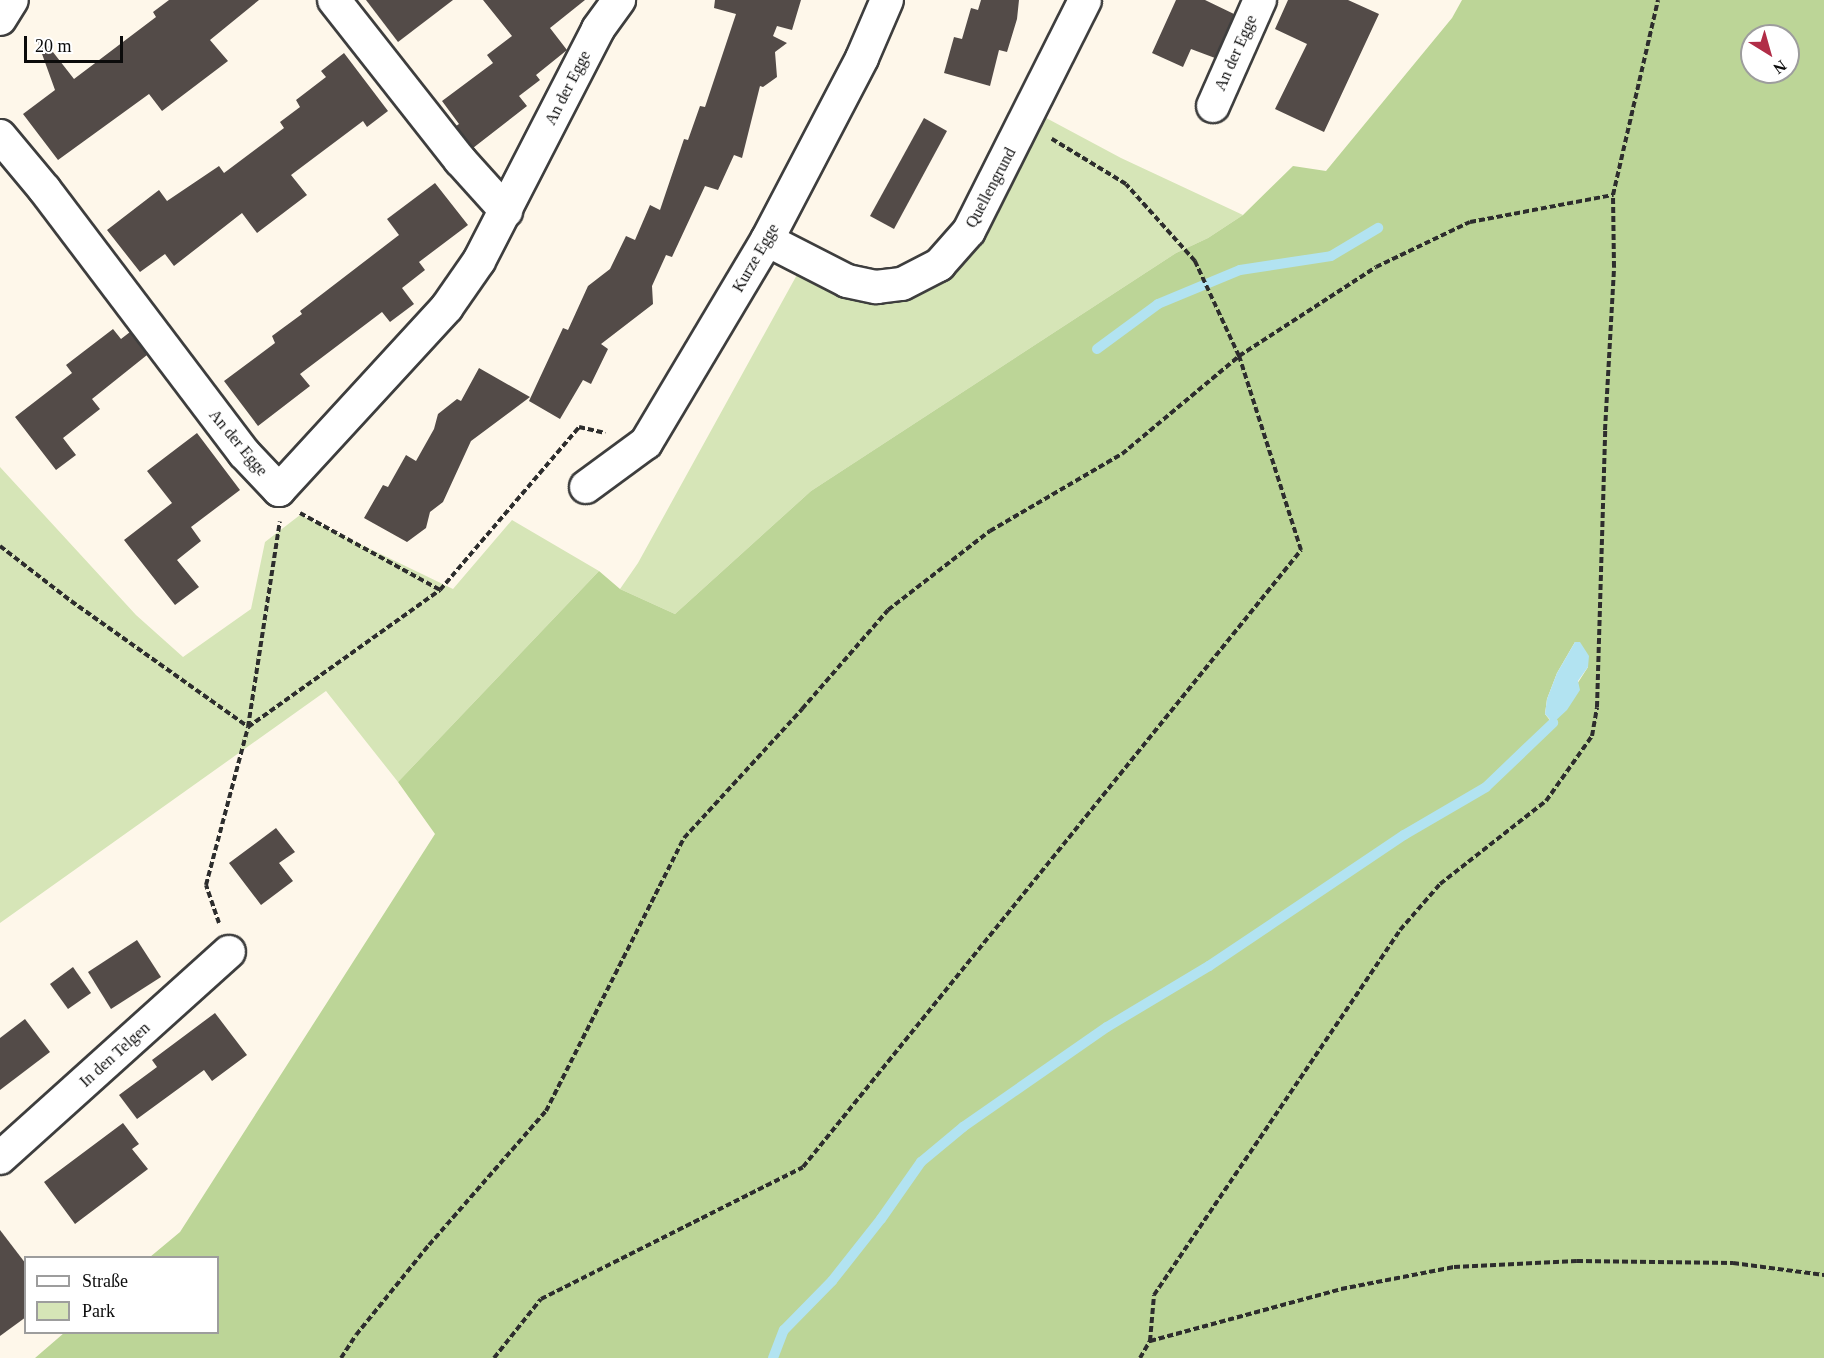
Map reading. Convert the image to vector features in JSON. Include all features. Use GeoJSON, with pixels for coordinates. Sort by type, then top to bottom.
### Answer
{"type":"FeatureCollection","features":[{"type":"Feature","properties":{"kind":"street"},"geometry":{"type":"LineString","coordinates":[[0,19],[12,0]]}},
{"type":"Feature","properties":{"kind":"street"},"geometry":{"type":"LineString","coordinates":[[334,0],[460,160],[506,211]]}},
{"type":"Feature","properties":{"kind":"street","name":"An der Egge"},"geometry":{"type":"LineString","coordinates":[[0,136],[45,190],[244,453],[281,497],[447,307],[479,261],[598,29],[619,0]]}},
{"type":"Feature","properties":{"kind":"street","name":"Kurze Egge"},"geometry":{"type":"LineString","coordinates":[[586,487],[646,443],[767,240],[862,58],[887,0]]}},
{"type":"Feature","properties":{"kind":"street","name":"Quellengrund"},"geometry":{"type":"LineString","coordinates":[[767,240],[847,281],[876,287],[902,284],[939,265],[969,231],[1026,123],[1085,0]]}},
{"type":"Feature","properties":{"kind":"street","name":"An der Egge"},"geometry":{"type":"LineString","coordinates":[[1213,106],[1260,0]]}},
{"type":"Feature","properties":{"kind":"street","name":"In den Telgen"},"geometry":{"type":"LineString","coordinates":[[0,1158],[230,952]]}},
{"type":"Feature","properties":{"kind":"path"},"geometry":{"type":"LineString","coordinates":[[1140,1358],[1150,1341],[1154,1295],[1400,930],[1440,884],[1546,801],[1592,736],[1597,706],[1605,430],[1614,267],[1613,195],[1658,0]]}},
{"type":"Feature","properties":{"kind":"path"},"geometry":{"type":"LineString","coordinates":[[494,1358],[541,1299],[803,1167],[1300,550],[1239,356],[1195,261],[1126,184],[1026,123]]}},
{"type":"Feature","properties":{"kind":"path"},"geometry":{"type":"LineString","coordinates":[[341,1358],[356,1335],[429,1245],[546,1111],[684,838],[802,709],[888,610],[990,531],[1122,454],[1239,356],[1376,267],[1470,222],[1613,195]]}},
{"type":"Feature","properties":{"kind":"path"},"geometry":{"type":"LineString","coordinates":[[248,727],[440,590],[579,427],[646,443]]}},
{"type":"Feature","properties":{"kind":"path"},"geometry":{"type":"LineString","coordinates":[[230,952],[206,885],[248,727],[281,497],[440,590]]}},
{"type":"Feature","properties":{"kind":"path"},"geometry":{"type":"LineString","coordinates":[[0,546],[71,602],[248,727]]}},
{"type":"Feature","properties":{"kind":"path"},"geometry":{"type":"LineString","coordinates":[[1150,1341],[1341,1289],[1454,1267],[1577,1261],[1733,1263],[1824,1275]]}},
{"type":"Feature","properties":{"kind":"green space"},"geometry":{"type":"Polygon","coordinates":[[[1462,0],[1824,0],[1824,1358],[35,1358],[63,1334],[219,1334],[219,1256],[151,1256],[180,1232],[435,834],[398,782],[599,571],[620,589],[675,614],[811,491],[1176,253],[1208,238],[1243,215],[1293,166],[1326,171],[1452,18],[1462,0]],[[1575,642],[1557,673],[1547,699],[1545,714],[1552,723],[1588,667],[1575,642]]]}},
{"type":"Feature","properties":{"kind":"green space"},"geometry":{"type":"Polygon","coordinates":[[[1035,112],[1121,158],[1243,215],[1208,238],[1176,253],[811,491],[675,614],[620,589],[638,563],[804,262],[848,284],[942,266],[1035,112]]]}},
{"type":"Feature","properties":{"kind":"green space"},"geometry":{"type":"Polygon","coordinates":[[[0,467],[136,615],[183,657],[251,609],[265,542],[300,515],[453,589],[512,520],[599,571],[398,782],[326,691],[0,923],[0,467]]]}},
{"type":"Feature","properties":{"kind":"water"},"geometry":{"type":"Polygon","coordinates":[[[1575,642],[1580,642],[1589,656],[1588,667],[1578,681],[1580,690],[1567,710],[1553,723],[1545,714],[1547,699],[1557,673],[1575,642]]]}},
{"type":"Feature","properties":{"kind":"building"},"geometry":{"type":"Polygon","coordinates":[[[169,0],[259,0],[210,40],[228,61],[162,111],[149,94],[58,160],[23,114],[55,90],[37,40],[42,38],[74,79],[156,17],[153,12],[169,0]]]}},
{"type":"Feature","properties":{"kind":"building"},"geometry":{"type":"Polygon","coordinates":[[[366,0],[453,0],[398,42],[366,0]]]}},
{"type":"Feature","properties":{"kind":"building"},"geometry":{"type":"Polygon","coordinates":[[[483,0],[585,0],[550,28],[567,50],[536,75],[540,80],[519,96],[527,106],[473,148],[456,126],[459,124],[442,101],[493,63],[487,55],[512,36],[483,0]]]}},
{"type":"Feature","properties":{"kind":"building"},"geometry":{"type":"Polygon","coordinates":[[[715,0],[801,0],[792,30],[777,26],[773,36],[787,43],[775,52],[777,77],[763,87],[760,86],[742,158],[734,155],[718,190],[705,186],[672,257],[666,255],[652,286],[653,304],[601,344],[608,349],[591,384],[583,380],[560,419],[529,401],[563,328],[568,330],[588,286],[610,269],[626,236],[635,240],[650,205],[660,210],[684,139],[688,140],[700,106],[705,107],[736,14],[714,8],[715,0]]]}},
{"type":"Feature","properties":{"kind":"building"},"geometry":{"type":"Polygon","coordinates":[[[981,0],[1019,0],[1017,19],[1007,52],[999,50],[990,86],[944,73],[954,37],[962,39],[971,8],[978,10],[981,0]]]}},
{"type":"Feature","properties":{"kind":"building"},"geometry":{"type":"Polygon","coordinates":[[[1176,0],[1205,0],[1234,14],[1215,58],[1191,49],[1183,67],[1152,53],[1176,0]]]}},
{"type":"Feature","properties":{"kind":"building"},"geometry":{"type":"Polygon","coordinates":[[[1288,0],[1348,0],[1379,14],[1324,132],[1275,109],[1307,44],[1275,29],[1288,0]]]}},
{"type":"Feature","properties":{"kind":"building"},"geometry":{"type":"Polygon","coordinates":[[[344,53],[388,111],[367,127],[363,121],[291,175],[307,195],[257,233],[242,213],[174,266],[165,254],[140,272],[107,230],[159,190],[167,201],[219,166],[224,173],[284,128],[280,122],[300,107],[296,100],[326,77],[321,71],[344,53]]]}},
{"type":"Feature","properties":{"kind":"building"},"geometry":{"type":"Polygon","coordinates":[[[924,118],[947,131],[894,229],[870,216],[924,118]]]}},
{"type":"Feature","properties":{"kind":"building"},"geometry":{"type":"Polygon","coordinates":[[[435,183],[468,225],[419,262],[425,270],[402,288],[414,304],[390,322],[382,312],[300,374],[310,386],[258,426],[224,381],[275,343],[272,336],[302,314],[300,311],[399,235],[387,219],[435,183]]]}},
{"type":"Feature","properties":{"kind":"building"},"geometry":{"type":"Polygon","coordinates":[[[113,329],[121,339],[130,332],[147,355],[92,399],[100,409],[63,438],[76,455],[56,470],[15,417],[72,373],[66,365],[113,329]]]}},
{"type":"Feature","properties":{"kind":"building"},"geometry":{"type":"Polygon","coordinates":[[[479,368],[530,397],[471,441],[443,502],[430,512],[426,528],[407,542],[364,518],[383,485],[388,487],[406,455],[416,461],[434,429],[438,414],[457,399],[461,401],[479,368]]]}},
{"type":"Feature","properties":{"kind":"building"},"geometry":{"type":"Polygon","coordinates":[[[197,433],[240,490],[191,527],[201,541],[177,560],[199,587],[175,605],[124,540],[172,503],[147,471],[197,433]]]}},
{"type":"Feature","properties":{"kind":"building"},"geometry":{"type":"Polygon","coordinates":[[[276,828],[295,852],[279,863],[293,881],[261,905],[229,863],[276,828]]]}},
{"type":"Feature","properties":{"kind":"building"},"geometry":{"type":"Polygon","coordinates":[[[137,940],[161,977],[111,1009],[88,972],[137,940]]]}},
{"type":"Feature","properties":{"kind":"building"},"geometry":{"type":"Polygon","coordinates":[[[73,967],[91,993],[68,1009],[50,984],[73,967]]]}},
{"type":"Feature","properties":{"kind":"building"},"geometry":{"type":"Polygon","coordinates":[[[215,1013],[247,1055],[212,1081],[204,1070],[137,1119],[119,1095],[157,1067],[152,1060],[215,1013]]]}},
{"type":"Feature","properties":{"kind":"building"},"geometry":{"type":"Polygon","coordinates":[[[25,1019],[50,1052],[0,1090],[0,1038],[25,1019]]]}},
{"type":"Feature","properties":{"kind":"building"},"geometry":{"type":"Polygon","coordinates":[[[123,1123],[139,1144],[132,1149],[148,1169],[75,1224],[44,1182],[123,1123]]]}},
{"type":"Feature","properties":{"kind":"building"},"geometry":{"type":"Polygon","coordinates":[[[0,1230],[24,1261],[24,1318],[0,1336],[0,1230]]]}},
{"type":"Feature","properties":{"kind":"waterway"},"geometry":{"type":"LineString","coordinates":[[1097,349],[1158,304],[1240,270],[1331,256],[1378,228]]}},
{"type":"Feature","properties":{"kind":"waterway"},"geometry":{"type":"LineString","coordinates":[[773,1358],[784,1330],[832,1281],[881,1219],[921,1162],[963,1127],[1107,1027],[1209,966],[1404,835],[1486,787],[1553,723]]}}]}
